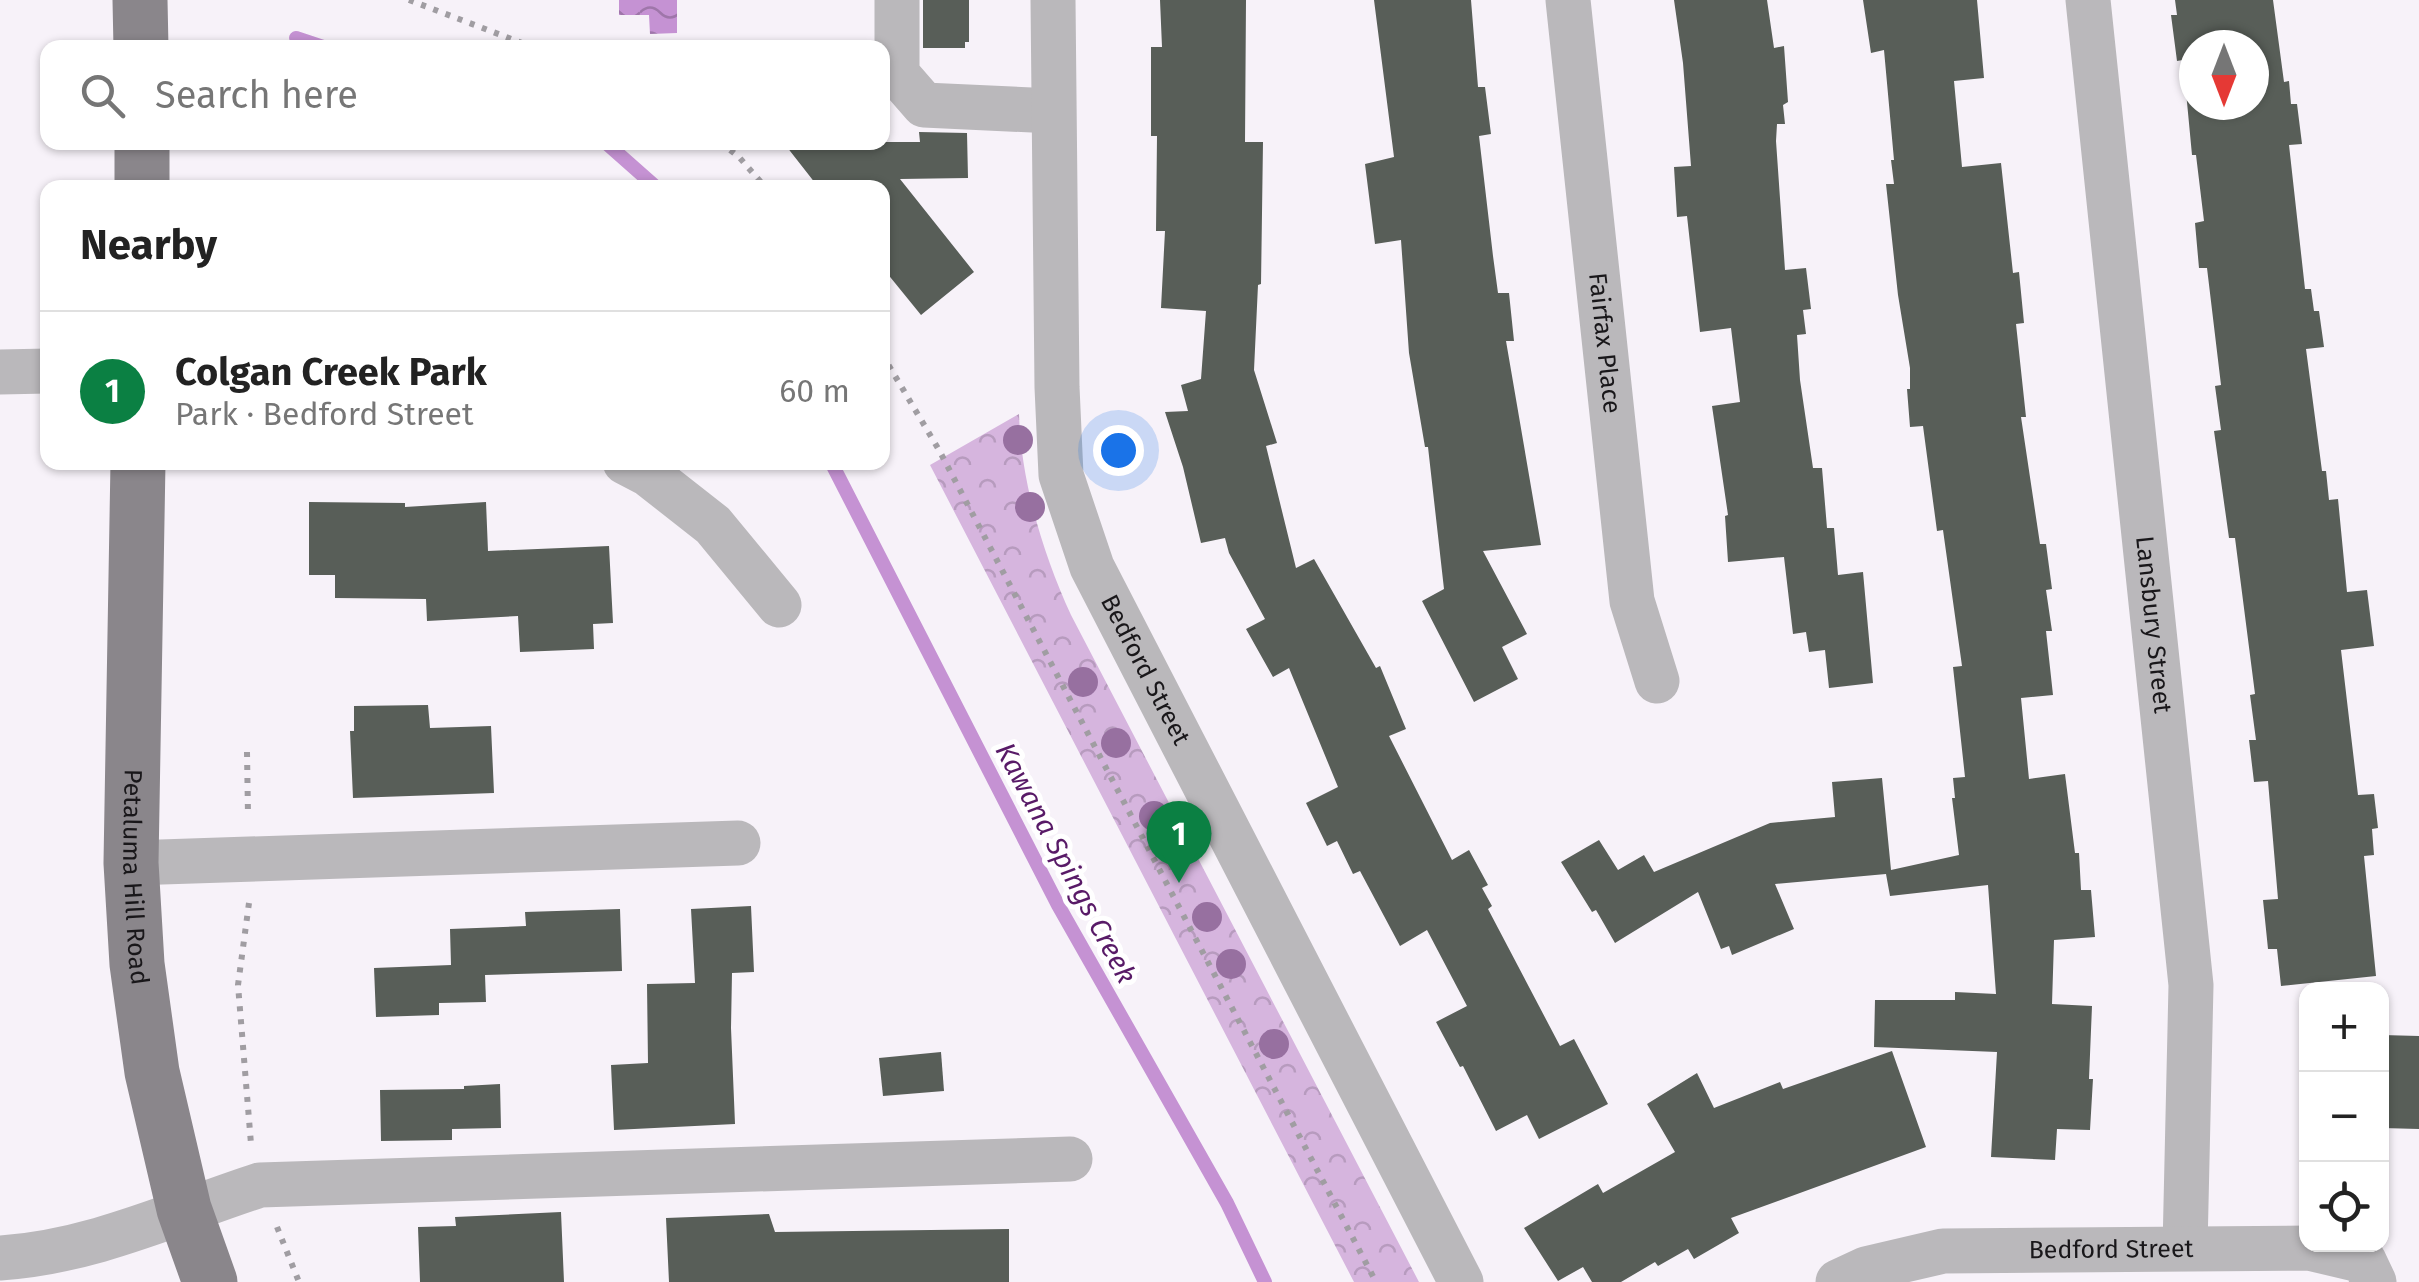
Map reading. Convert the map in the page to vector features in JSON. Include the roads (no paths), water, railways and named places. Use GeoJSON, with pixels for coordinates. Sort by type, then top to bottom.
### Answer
{"type":"FeatureCollection","features":[{"type":"Feature","properties":{"kind":"main road"},"geometry":{"type":"LineString","coordinates":[[140,0],[141,40]]}},
{"type":"Feature","properties":{"kind":"main road"},"geometry":{"type":"LineString","coordinates":[[142,150],[142,180]]}},
{"type":"Feature","properties":{"kind":"main road","name":"Petaluma Hill Road"},"geometry":{"type":"LineString","coordinates":[[138,470],[131,863],[137,964],[152,1072],[184,1209],[210,1282]]}},
{"type":"Feature","properties":{"kind":"street"},"geometry":{"type":"LineString","coordinates":[[897,0],[897,74],[924,106],[1053,112]]}},
{"type":"Feature","properties":{"kind":"street","name":"Bedford Street"},"geometry":{"type":"LineString","coordinates":[[1053,0],[1061,475],[1092,567],[1461,1282]]}},
{"type":"Feature","properties":{"kind":"street","name":"Fairfax Place"},"geometry":{"type":"LineString","coordinates":[[1568,0],[1632,601],[1657,681]]}},
{"type":"Feature","properties":{"kind":"street","name":"Lansbury Street"},"geometry":{"type":"LineString","coordinates":[[2088,0],[2191,984],[2184,1248]]}},
{"type":"Feature","properties":{"kind":"street"},"geometry":{"type":"LineString","coordinates":[[0,372],[40,372]]}},
{"type":"Feature","properties":{"kind":"street"},"geometry":{"type":"LineString","coordinates":[[640,470],[713,525],[779,605]]}},
{"type":"Feature","properties":{"kind":"street"},"geometry":{"type":"LineString","coordinates":[[131,863],[738,842]]}},
{"type":"Feature","properties":{"kind":"street"},"geometry":{"type":"LineString","coordinates":[[0,1258],[41,1255],[116,1237],[184,1209],[260,1185],[1070,1159]]}},
{"type":"Feature","properties":{"kind":"street","name":"Bedford Street"},"geometry":{"type":"LineString","coordinates":[[1838,1282],[1866,1270],[1944,1250],[2184,1248],[2309,1248],[2364,1261],[2374,1282]]}},
{"type":"Feature","properties":{"kind":"water"},"geometry":{"type":"Polygon","coordinates":[[[619,0],[677,0],[677,33],[650,34],[649,15],[619,15],[619,0]]]}},
{"type":"Feature","properties":{"kind":"waterway","name":"Kawana Spings Creek"},"geometry":{"type":"LineString","coordinates":[[296,38],[302,40]]}},
{"type":"Feature","properties":{"kind":"waterway","name":"Kawana Spings Creek"},"geometry":{"type":"LineString","coordinates":[[614,150],[648,180]]}},
{"type":"Feature","properties":{"kind":"waterway","name":"Kawana Spings Creek"},"geometry":{"type":"LineString","coordinates":[[835,470],[1058,905],[1227,1203],[1265,1282]]}},
{"type":"Feature","properties":{"kind":"place","name":"Colgan Creek Park"},"geometry":{"type":"Point","coordinates":[1179,883]}}]}
